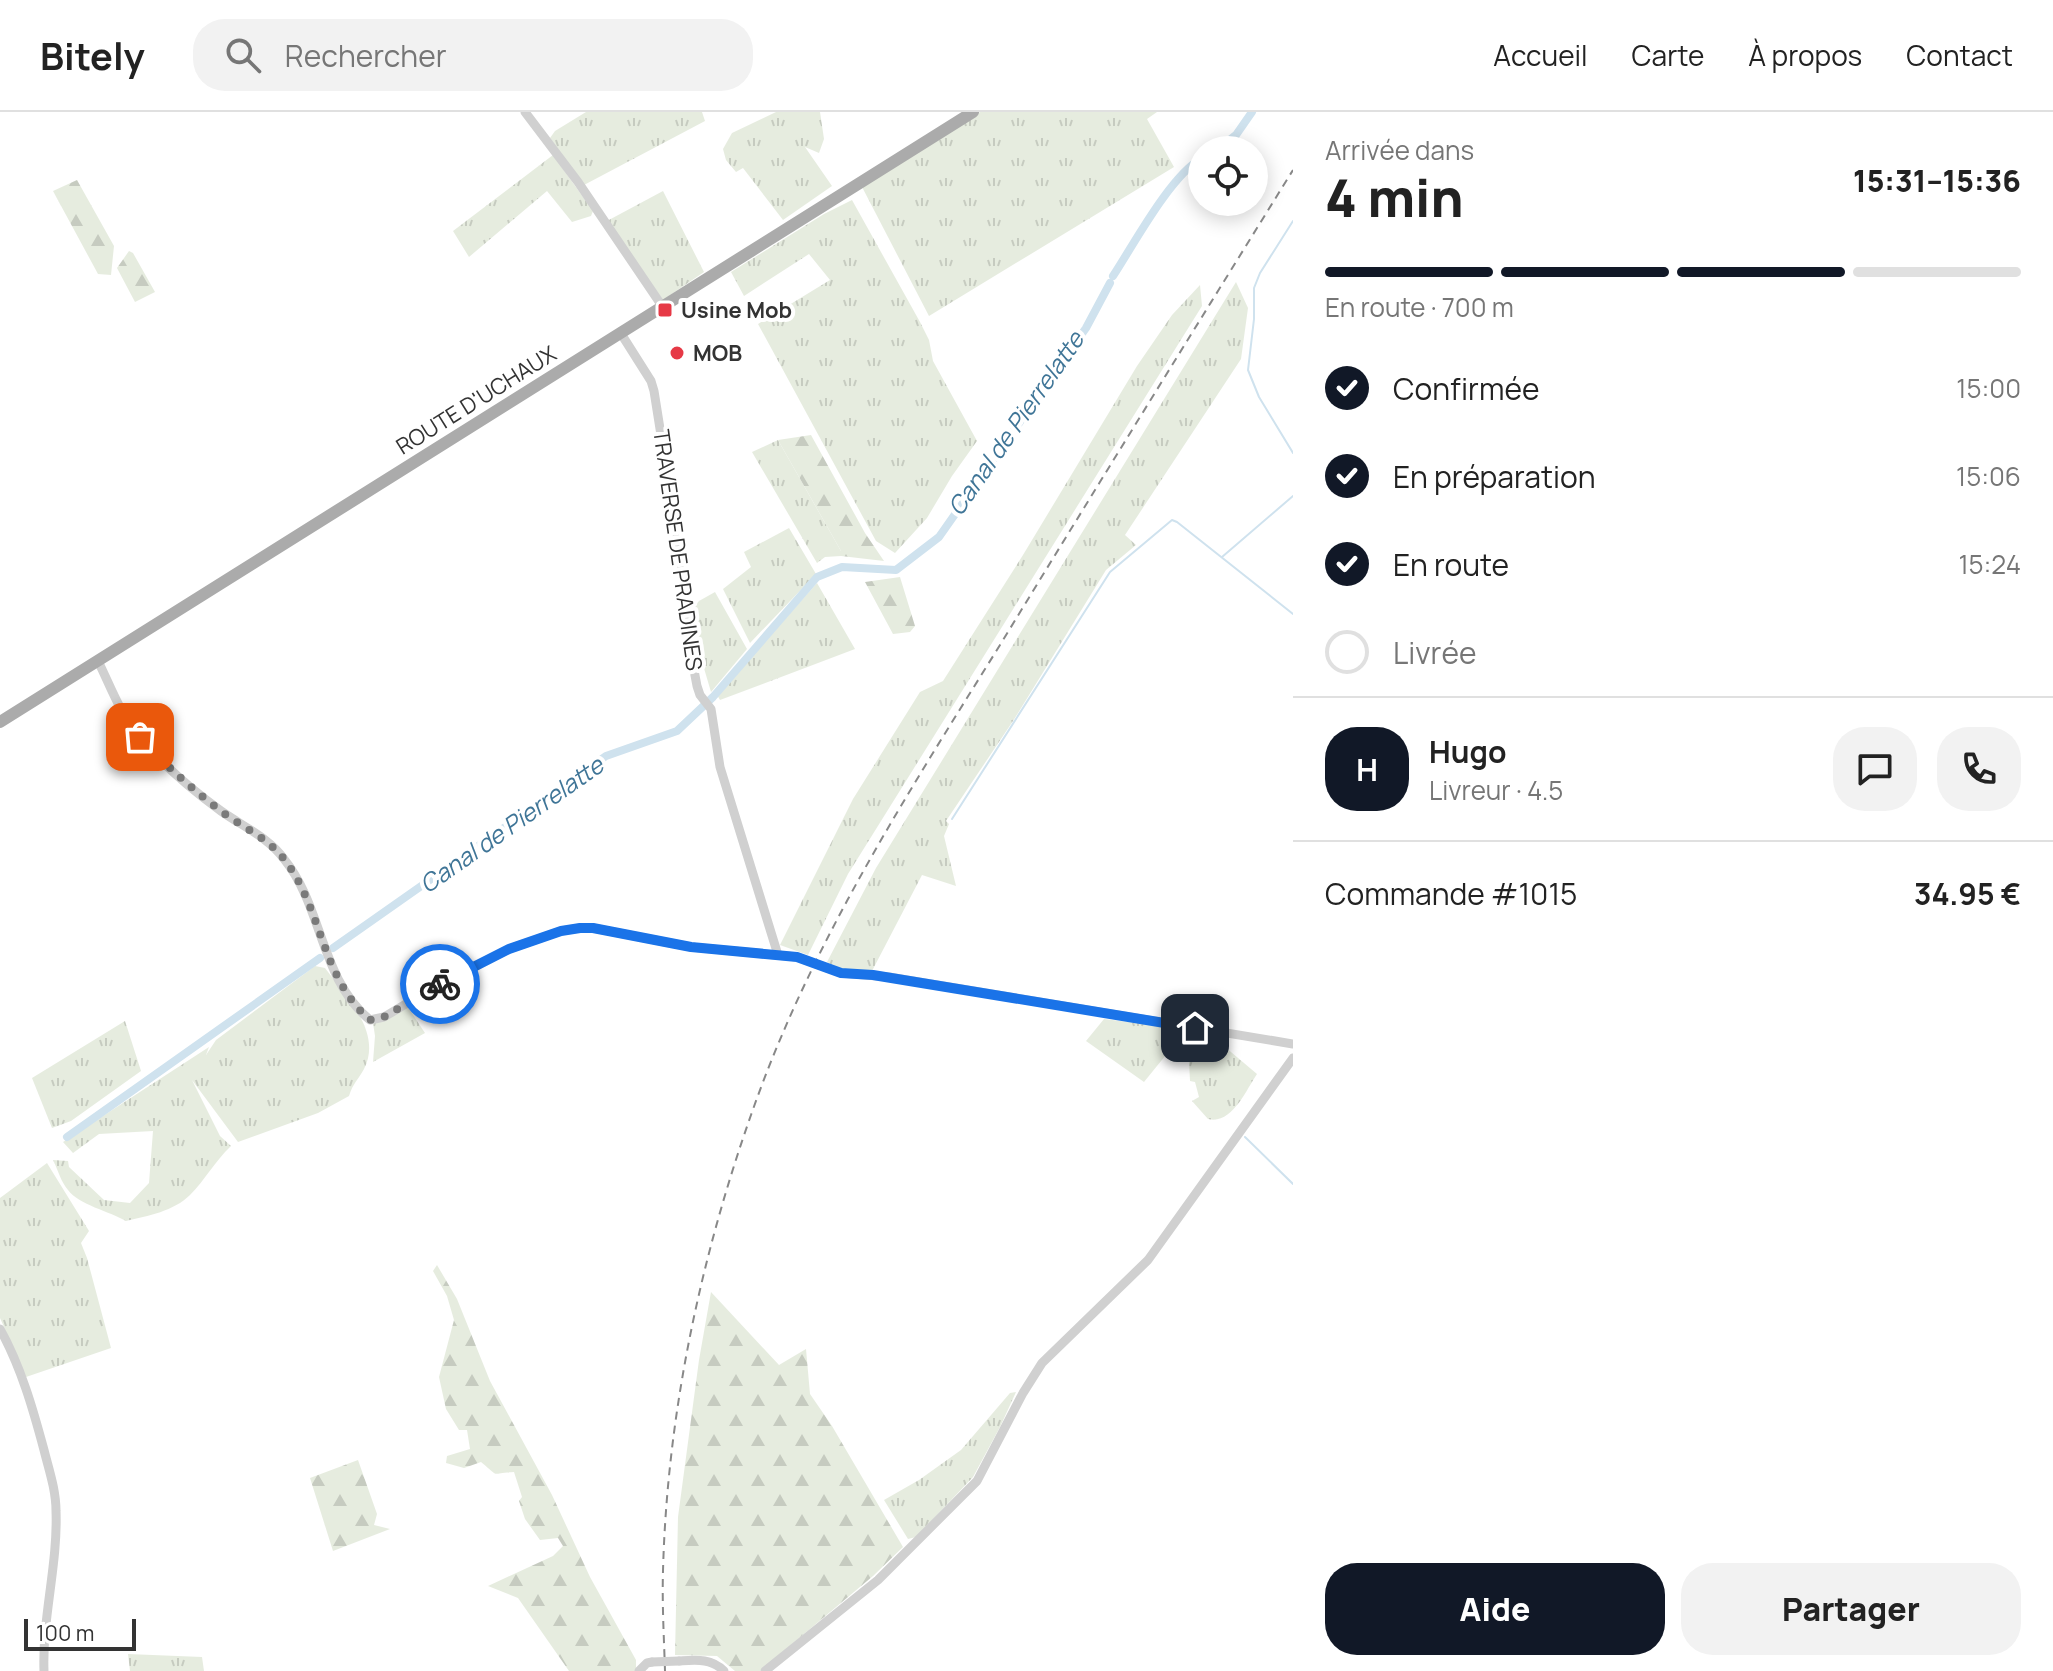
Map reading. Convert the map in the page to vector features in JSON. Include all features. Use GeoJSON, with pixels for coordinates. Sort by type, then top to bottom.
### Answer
{"type":"FeatureCollection","features":[{"type":"Feature","properties":{"kind":"main road","name":"ROUTE D'UCHAUX"},"geometry":{"type":"LineString","coordinates":[[0,722],[973,112]]}},
{"type":"Feature","properties":{"kind":"street"},"geometry":{"type":"LineString","coordinates":[[525,112],[578,182],[662,306]]}},
{"type":"Feature","properties":{"kind":"street","name":"TRAVERSE DE PRADINES"},"geometry":{"type":"LineString","coordinates":[[620,332],[654,391],[681,561],[684,617],[697,686],[713,716],[713,735],[720,767],[778,955]]}},
{"type":"Feature","properties":{"kind":"street"},"geometry":{"type":"LineString","coordinates":[[98,661],[123,712],[149,747],[203,797],[259,835],[284,858],[304,892],[332,969],[361,1012],[370,1020],[384,1017],[509,949],[561,931],[593,928],[691,947],[805,959],[841,973],[873,975],[1293,1044]]}},
{"type":"Feature","properties":{"kind":"street"},"geometry":{"type":"LineString","coordinates":[[765,1671],[878,1580],[977,1481],[1042,1363],[1148,1260],[1293,1058]]}},
{"type":"Feature","properties":{"kind":"street"},"geometry":{"type":"LineString","coordinates":[[0,1329],[30,1400],[52,1482],[56,1511],[52,1579],[43,1646],[44,1671]]}},
{"type":"Feature","properties":{"kind":"street"},"geometry":{"type":"LineString","coordinates":[[639,1671],[652,1662],[701,1659],[720,1666],[724,1671]]}},
{"type":"Feature","properties":{"kind":"green space"},"geometry":{"type":"Polygon","coordinates":[[[586,112],[702,112],[705,121],[584,185],[550,138],[555,131],[586,112]]]}},
{"type":"Feature","properties":{"kind":"green space"},"geometry":{"type":"Polygon","coordinates":[[[776,112],[820,112],[824,139],[819,153],[805,147],[832,186],[783,220],[743,168],[736,172],[726,160],[723,149],[732,133],[776,112]]]}},
{"type":"Feature","properties":{"kind":"green space"},"geometry":{"type":"Polygon","coordinates":[[[980,112],[1157,112],[1147,119],[1174,167],[929,316],[861,185],[980,112]]]}},
{"type":"Feature","properties":{"kind":"green space"},"geometry":{"type":"Polygon","coordinates":[[[553,155],[593,211],[591,216],[572,222],[547,191],[469,257],[453,231],[553,155]]]}},
{"type":"Feature","properties":{"kind":"green space"},"geometry":{"type":"Polygon","coordinates":[[[77,180],[114,246],[111,275],[98,274],[53,191],[77,180]]]}},
{"type":"Feature","properties":{"kind":"green space"},"geometry":{"type":"Polygon","coordinates":[[[663,191],[704,272],[663,300],[607,221],[663,191]]]}},
{"type":"Feature","properties":{"kind":"green space"},"geometry":{"type":"Polygon","coordinates":[[[852,200],[920,322],[929,340],[933,361],[977,441],[927,518],[895,553],[876,541],[758,324],[830,280],[809,254],[744,296],[731,272],[852,200]]]}},
{"type":"Feature","properties":{"kind":"green space"},"geometry":{"type":"Polygon","coordinates":[[[129,251],[155,292],[135,302],[117,268],[129,251]]]}},
{"type":"Feature","properties":{"kind":"green space"},"geometry":{"type":"Polygon","coordinates":[[[1236,282],[1248,308],[1241,359],[1125,535],[1136,545],[1106,570],[1013,721],[946,821],[949,824],[944,836],[956,886],[922,875],[872,971],[838,969],[827,962],[876,868],[1236,282]]]}},
{"type":"Feature","properties":{"kind":"green space"},"geometry":{"type":"Polygon","coordinates":[[[1200,285],[1202,306],[848,874],[808,955],[780,945],[853,799],[920,692],[943,681],[1137,366],[1172,315],[1200,285]]]}},
{"type":"Feature","properties":{"kind":"green space"},"geometry":{"type":"Polygon","coordinates":[[[811,435],[865,533],[884,561],[841,556],[778,440],[811,435]]]}},
{"type":"Feature","properties":{"kind":"green space"},"geometry":{"type":"Polygon","coordinates":[[[778,440],[841,556],[825,557],[817,563],[752,452],[778,440]]]}},
{"type":"Feature","properties":{"kind":"green space"},"geometry":{"type":"Polygon","coordinates":[[[789,528],[816,574],[750,643],[723,589],[751,567],[744,552],[789,528]]]}},
{"type":"Feature","properties":{"kind":"green space"},"geometry":{"type":"Polygon","coordinates":[[[900,577],[915,626],[910,632],[893,634],[865,582],[900,577]]]}},
{"type":"Feature","properties":{"kind":"green space"},"geometry":{"type":"Polygon","coordinates":[[[817,583],[855,649],[720,700],[717,695],[817,583]]]}},
{"type":"Feature","properties":{"kind":"green space"},"geometry":{"type":"Polygon","coordinates":[[[715,592],[747,649],[711,692],[688,614],[699,601],[715,592]]]}},
{"type":"Feature","properties":{"kind":"green space"},"geometry":{"type":"Polygon","coordinates":[[[315,966],[325,968],[351,1002],[369,1041],[369,1055],[364,1069],[349,1096],[318,1113],[238,1142],[192,1080],[220,1136],[231,1146],[184,1201],[152,1215],[126,1221],[87,1204],[68,1190],[53,1160],[68,1161],[69,1167],[104,1200],[130,1203],[149,1183],[153,1131],[99,1134],[73,1153],[63,1142],[209,1047],[206,1055],[216,1040],[315,966]]]}},
{"type":"Feature","properties":{"kind":"green space"},"geometry":{"type":"Polygon","coordinates":[[[407,1006],[425,1033],[373,1062],[373,1023],[407,1006]]]}},
{"type":"Feature","properties":{"kind":"green space"},"geometry":{"type":"Polygon","coordinates":[[[1104,1019],[1187,1029],[1144,1082],[1086,1041],[1104,1019]]]}},
{"type":"Feature","properties":{"kind":"green space"},"geometry":{"type":"Polygon","coordinates":[[[125,1021],[141,1071],[71,1121],[52,1128],[32,1078],[125,1021]]]}},
{"type":"Feature","properties":{"kind":"green space"},"geometry":{"type":"Polygon","coordinates":[[[1199,1031],[1212,1036],[1257,1074],[1231,1112],[1217,1119],[1208,1119],[1192,1101],[1199,1097],[1195,1082],[1190,1081],[1189,1061],[1185,1058],[1198,1040],[1199,1031]]]}},
{"type":"Feature","properties":{"kind":"green space"},"geometry":{"type":"Polygon","coordinates":[[[47,1163],[89,1231],[81,1243],[111,1348],[26,1377],[0,1318],[0,1198],[47,1163]]]}},
{"type":"Feature","properties":{"kind":"green space"},"geometry":{"type":"Polygon","coordinates":[[[437,1265],[457,1299],[490,1381],[636,1660],[636,1671],[569,1671],[518,1598],[488,1586],[553,1556],[563,1546],[558,1538],[540,1540],[525,1519],[514,1472],[496,1474],[481,1462],[464,1468],[446,1463],[447,1456],[470,1449],[467,1430],[459,1430],[446,1409],[439,1377],[454,1320],[447,1296],[433,1271],[437,1265]]]}},
{"type":"Feature","properties":{"kind":"green space"},"geometry":{"type":"Polygon","coordinates":[[[711,1292],[779,1365],[806,1349],[810,1394],[903,1547],[760,1671],[735,1671],[717,1656],[675,1655],[678,1517],[711,1292]]]}},
{"type":"Feature","properties":{"kind":"green space"},"geometry":{"type":"Polygon","coordinates":[[[1016,1392],[973,1477],[916,1537],[908,1539],[884,1500],[961,1450],[1010,1393],[1016,1392]]]}},
{"type":"Feature","properties":{"kind":"green space"},"geometry":{"type":"Polygon","coordinates":[[[358,1460],[377,1514],[374,1525],[390,1529],[333,1551],[310,1478],[358,1460]]]}},
{"type":"Feature","properties":{"kind":"green space"},"geometry":{"type":"Polygon","coordinates":[[[128,1654],[202,1657],[204,1671],[130,1671],[128,1654]]]}},
{"type":"Feature","properties":{"kind":"waterway","name":"Canal de Pierrelatte"},"geometry":{"type":"LineString","coordinates":[[1235,136],[1252,112]]}},
{"type":"Feature","properties":{"kind":"waterway","name":"Canal de Pierrelatte"},"geometry":{"type":"LineString","coordinates":[[1113,276],[1165,195],[1188,169]]}},
{"type":"Feature","properties":{"kind":"waterway"},"geometry":{"type":"LineString","coordinates":[[1293,221],[1254,288],[1248,370],[1259,397],[1293,453]]}},
{"type":"Feature","properties":{"kind":"waterway","name":"Canal de Pierrelatte"},"geometry":{"type":"LineString","coordinates":[[333,948],[606,756],[677,731],[713,697],[817,577],[842,567],[896,570],[939,537],[1086,328],[1110,283]]}},
{"type":"Feature","properties":{"kind":"waterway"},"geometry":{"type":"LineString","coordinates":[[1222,557],[1293,496]]}},
{"type":"Feature","properties":{"kind":"waterway"},"geometry":{"type":"LineString","coordinates":[[952,819],[1110,572],[1172,520],[1293,614]]}},
{"type":"Feature","properties":{"kind":"waterway","name":"Canal de Pierrelatte"},"geometry":{"type":"LineString","coordinates":[[67,1137],[320,958]]}},
{"type":"Feature","properties":{"kind":"waterway"},"geometry":{"type":"LineString","coordinates":[[1245,1137],[1293,1184]]}},
{"type":"Feature","properties":{"kind":"railway"},"geometry":{"type":"LineString","coordinates":[[665,1671],[663,1583],[666,1513],[671,1455],[689,1339],[716,1226],[751,1115],[775,1052],[831,931],[895,815],[1293,170]]}},
{"type":"Feature","properties":{"kind":"way so far"},"geometry":{"type":"LineString","coordinates":[[140,737],[179,777],[224,813],[259,835],[284,858],[304,892],[332,969],[361,1012],[370,1020],[384,1017],[440,984]]}},
{"type":"Feature","properties":{"kind":"place","name":"Usine Mob"},"geometry":{"type":"Point","coordinates":[665,310]}},
{"type":"Feature","properties":{"kind":"place","name":"MOB"},"geometry":{"type":"Point","coordinates":[677,353]}},
{"type":"Feature","properties":{"kind":"route"},"geometry":{"type":"LineString","coordinates":[[440,984],[509,949],[561,931],[593,928],[691,947],[797,957],[841,973],[873,975],[1195,1028]]}}]}
